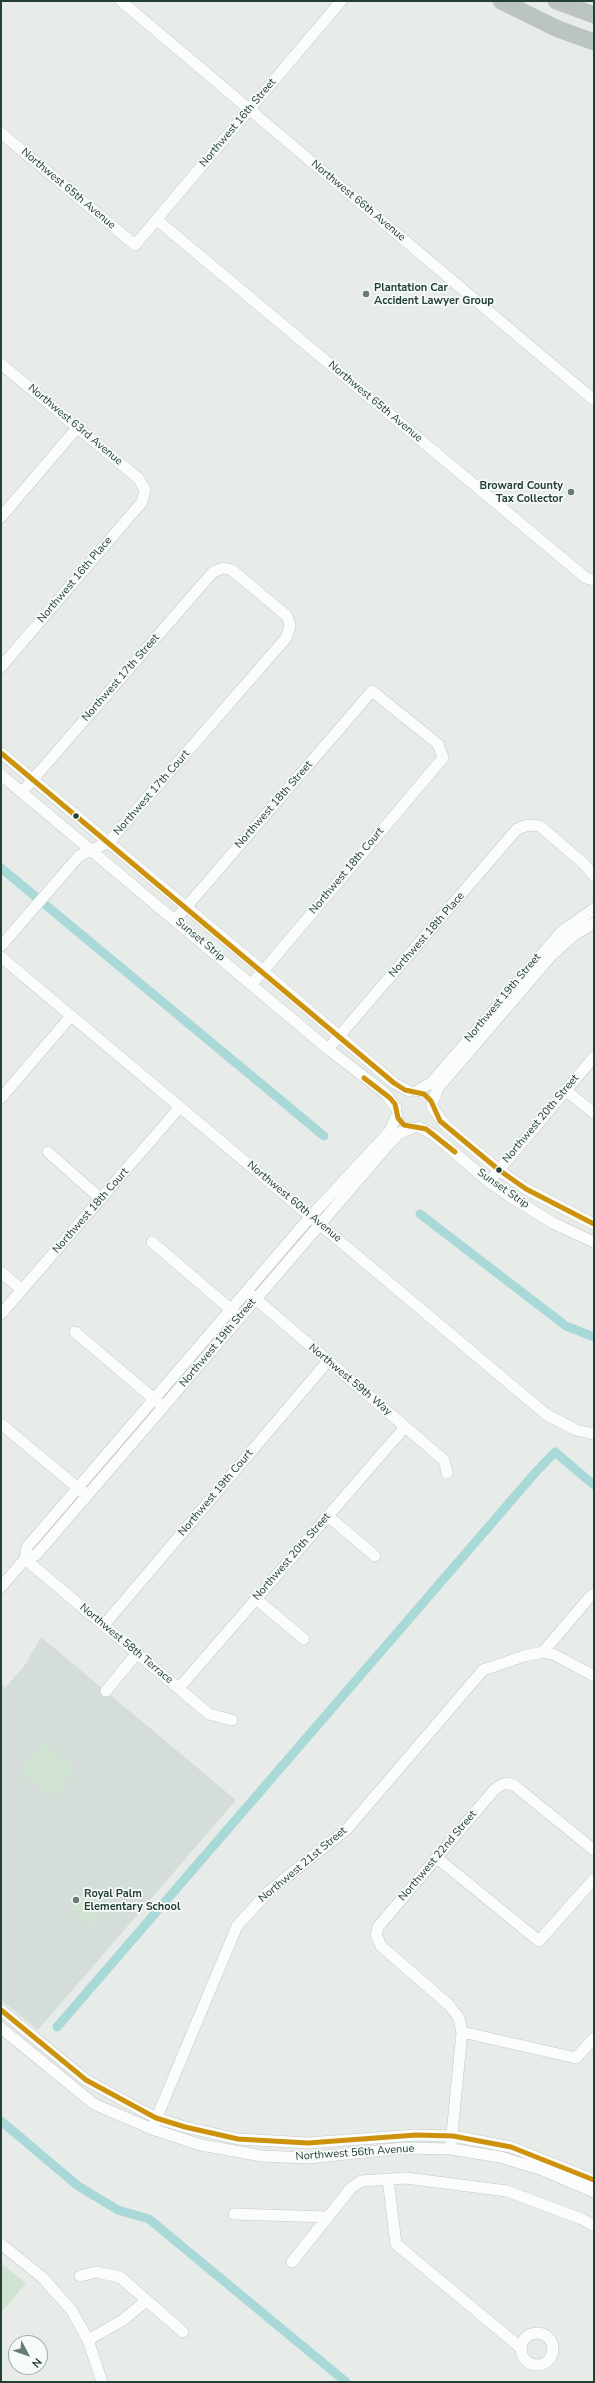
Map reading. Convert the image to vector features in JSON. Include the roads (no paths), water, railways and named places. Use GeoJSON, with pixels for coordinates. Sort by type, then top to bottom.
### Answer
{"type":"FeatureCollection","features":[{"type":"Feature","properties":{"kind":"highway"},"geometry":{"type":"LineString","coordinates":[[556,1],[594,15]]}},
{"type":"Feature","properties":{"kind":"highway"},"geometry":{"type":"LineString","coordinates":[[507,4],[535,12],[594,33]]}},
{"type":"Feature","properties":{"kind":"highway"},"geometry":{"type":"LineString","coordinates":[[507,4],[558,29],[594,42]]}},
{"type":"Feature","properties":{"kind":"street","name":"Northwest 66th Avenue"},"geometry":{"type":"LineString","coordinates":[[121,1],[594,400]]}},
{"type":"Feature","properties":{"kind":"street","name":"Northwest 16th Street"},"geometry":{"type":"LineString","coordinates":[[135,245],[341,1]]}},
{"type":"Feature","properties":{"kind":"street","name":"Northwest 65th Avenue"},"geometry":{"type":"LineString","coordinates":[[1,133],[135,245]]}},
{"type":"Feature","properties":{"kind":"street","name":"Northwest 65th Avenue"},"geometry":{"type":"LineString","coordinates":[[157,220],[586,578],[594,580]]}},
{"type":"Feature","properties":{"kind":"street","name":"Northwest 63rd Avenue"},"geometry":{"type":"LineString","coordinates":[[1,365],[139,479],[145,490]]}},
{"type":"Feature","properties":{"kind":"street"},"geometry":{"type":"LineString","coordinates":[[1,517],[78,428]]}},
{"type":"Feature","properties":{"kind":"street","name":"Northwest 16th Place"},"geometry":{"type":"LineString","coordinates":[[1,667],[142,502],[145,490]]}},
{"type":"Feature","properties":{"kind":"street","name":"Northwest 17th Street"},"geometry":{"type":"LineString","coordinates":[[22,792],[213,572],[223,568],[232,570],[287,616],[290,626]]}},
{"type":"Feature","properties":{"kind":"street","name":"Northwest 17th Court"},"geometry":{"type":"LineString","coordinates":[[1,946],[79,856],[109,842],[286,638],[290,626]]}},
{"type":"Feature","properties":{"kind":"street","name":"Northwest 18th Street"},"geometry":{"type":"LineString","coordinates":[[175,920],[372,691],[438,744],[443,758]]}},
{"type":"Feature","properties":{"kind":"street","name":"Sunset Strip"},"geometry":{"type":"LineString","coordinates":[[1,753],[263,971],[394,1083],[413,1091]]}},
{"type":"Feature","properties":{"kind":"street","name":"Northwest 18th Court"},"geometry":{"type":"LineString","coordinates":[[252,984],[443,758]]}},
{"type":"Feature","properties":{"kind":"street","name":"Sunset Strip"},"geometry":{"type":"LineString","coordinates":[[1,775],[328,1049],[385,1093],[396,1112]]}},
{"type":"Feature","properties":{"kind":"street","name":"Northwest 18th Place"},"geometry":{"type":"LineString","coordinates":[[328,1049],[517,829],[528,824],[540,826],[584,864],[594,876]]}},
{"type":"Feature","properties":{"kind":"street","name":"Northwest 19th Street"},"geometry":{"type":"LineString","coordinates":[[413,1091],[431,1082],[562,931],[594,909]]}},
{"type":"Feature","properties":{"kind":"street","name":"Northwest 19th Street"},"geometry":{"type":"LineString","coordinates":[[432,1106],[438,1088],[551,956],[574,935],[594,923]]}},
{"type":"Feature","properties":{"kind":"street","name":"Northwest 60th Avenue"},"geometry":{"type":"LineString","coordinates":[[1,957],[547,1415],[576,1430],[594,1434]]}},
{"type":"Feature","properties":{"kind":"street"},"geometry":{"type":"LineString","coordinates":[[1,1098],[71,1016]]}},
{"type":"Feature","properties":{"kind":"street","name":"Northwest 20th Street"},"geometry":{"type":"LineString","coordinates":[[488,1182],[594,1057]]}},
{"type":"Feature","properties":{"kind":"street"},"geometry":{"type":"LineString","coordinates":[[565,1090],[594,1113]]}},
{"type":"Feature","properties":{"kind":"street"},"geometry":{"type":"LineString","coordinates":[[413,1091],[428,1097],[432,1106],[428,1120],[415,1127],[404,1124],[396,1112],[401,1096],[413,1091]]}},
{"type":"Feature","properties":{"kind":"street","name":"Sunset Strip"},"geometry":{"type":"LineString","coordinates":[[432,1106],[445,1126],[499,1170],[526,1189],[594,1224]]}},
{"type":"Feature","properties":{"kind":"street","name":"Northwest 18th Court"},"geometry":{"type":"LineString","coordinates":[[1,1314],[180,1107]]}},
{"type":"Feature","properties":{"kind":"street","name":"Northwest 19th Street"},"geometry":{"type":"LineString","coordinates":[[2,1585],[25,1559],[36,1555],[155,1399],[230,1309],[311,1216],[387,1134],[396,1112]]}},
{"type":"Feature","properties":{"kind":"street","name":"Sunset Strip"},"geometry":{"type":"LineString","coordinates":[[415,1127],[434,1134],[488,1182],[553,1223],[594,1242]]}},
{"type":"Feature","properties":{"kind":"street","name":"Northwest 19th Street"},"geometry":{"type":"LineString","coordinates":[[83,1492],[164,1407],[239,1318],[399,1134],[415,1127]]}},
{"type":"Feature","properties":{"kind":"street"},"geometry":{"type":"LineString","coordinates":[[48,1152],[101,1199]]}},
{"type":"Feature","properties":{"kind":"street"},"geometry":{"type":"LineString","coordinates":[[152,1242],[239,1318]]}},
{"type":"Feature","properties":{"kind":"street"},"geometry":{"type":"LineString","coordinates":[[1,1272],[22,1290]]}},
{"type":"Feature","properties":{"kind":"street","name":"Northwest 59th Way"},"geometry":{"type":"LineString","coordinates":[[246,1291],[444,1460],[446,1473]]}},
{"type":"Feature","properties":{"kind":"street"},"geometry":{"type":"LineString","coordinates":[[75,1332],[164,1407]]}},
{"type":"Feature","properties":{"kind":"street","name":"Northwest 19th Court"},"geometry":{"type":"LineString","coordinates":[[104,1625],[328,1361]]}},
{"type":"Feature","properties":{"kind":"street"},"geometry":{"type":"LineString","coordinates":[[1,1424],[83,1492]]}},
{"type":"Feature","properties":{"kind":"street","name":"Northwest 20th Street"},"geometry":{"type":"LineString","coordinates":[[179,1688],[405,1427]]}},
{"type":"Feature","properties":{"kind":"street"},"geometry":{"type":"LineString","coordinates":[[328,1516],[375,1556]]}},
{"type":"Feature","properties":{"kind":"street","name":"Northwest 58th Terrace"},"geometry":{"type":"LineString","coordinates":[[25,1559],[209,1714],[232,1720]]}},
{"type":"Feature","properties":{"kind":"street"},"geometry":{"type":"LineString","coordinates":[[594,1594],[588,1599],[543,1652],[555,1655],[594,1676]]}},
{"type":"Feature","properties":{"kind":"street"},"geometry":{"type":"LineString","coordinates":[[256,1599],[304,1639]]}},
{"type":"Feature","properties":{"kind":"street","name":"Northwest 21st Street"},"geometry":{"type":"LineString","coordinates":[[152,2129],[237,1926],[268,1892],[347,1829],[483,1670],[524,1656],[543,1652]]}},
{"type":"Feature","properties":{"kind":"street"},"geometry":{"type":"LineString","coordinates":[[106,1691],[137,1653]]}},
{"type":"Feature","properties":{"kind":"street","name":"Northwest 22nd Street"},"geometry":{"type":"LineString","coordinates":[[462,2032],[459,2018],[449,2005],[381,1946],[376,1935],[378,1927],[494,1790],[507,1783],[515,1786],[594,1850]]}},
{"type":"Feature","properties":{"kind":"street"},"geometry":{"type":"LineString","coordinates":[[437,1858],[539,1941],[594,1879]]}},
{"type":"Feature","properties":{"kind":"street","name":"Northwest 56th Avenue"},"geometry":{"type":"LineString","coordinates":[[1,2010],[86,2080],[156,2118],[207,2133],[245,2140],[308,2143],[416,2135],[452,2136],[511,2147],[594,2180]]}},
{"type":"Feature","properties":{"kind":"street","name":"Northwest 56th Avenue"},"geometry":{"type":"LineString","coordinates":[[1,2028],[94,2104],[152,2129],[201,2145],[262,2156],[309,2158],[403,2148],[451,2149],[500,2157],[540,2169],[594,2192]]}},
{"type":"Feature","properties":{"kind":"street"},"geometry":{"type":"LineString","coordinates":[[451,2149],[462,2032],[576,2058],[594,2038]]}},
{"type":"Feature","properties":{"kind":"street"},"geometry":{"type":"LineString","coordinates":[[292,2262],[351,2188],[361,2181],[406,2178],[506,2191],[582,2219],[594,2226]]}},
{"type":"Feature","properties":{"kind":"street"},"geometry":{"type":"LineString","coordinates":[[388,2179],[396,2244],[521,2351]]}},
{"type":"Feature","properties":{"kind":"street"},"geometry":{"type":"LineString","coordinates":[[234,2214],[328,2217]]}},
{"type":"Feature","properties":{"kind":"street"},"geometry":{"type":"LineString","coordinates":[[1,2244],[43,2278],[72,2311],[88,2340],[102,2382]]}},
{"type":"Feature","properties":{"kind":"street"},"geometry":{"type":"LineString","coordinates":[[80,2276],[96,2272],[120,2277],[183,2332]]}},
{"type":"Feature","properties":{"kind":"street"},"geometry":{"type":"LineString","coordinates":[[88,2340],[123,2320],[146,2300]]}},
{"type":"Feature","properties":{"kind":"waterway"},"geometry":{"type":"LineString","coordinates":[[1,868],[324,1136]]}},
{"type":"Feature","properties":{"kind":"waterway"},"geometry":{"type":"LineString","coordinates":[[420,1214],[566,1326],[594,1337]]}},
{"type":"Feature","properties":{"kind":"waterway"},"geometry":{"type":"LineString","coordinates":[[57,2027],[535,1473],[555,1452],[594,1485]]}},
{"type":"Feature","properties":{"kind":"waterway"},"geometry":{"type":"LineString","coordinates":[[1,2121],[78,2186],[118,2210],[149,2219],[346,2382]]}},
{"type":"Feature","properties":{"kind":"place","name":"Plantation Car Accident Lawyer Group"},"geometry":{"type":"Point","coordinates":[366,294]}},
{"type":"Feature","properties":{"kind":"place","name":"Broward County Tax Collector"},"geometry":{"type":"Point","coordinates":[571,492]}},
{"type":"Feature","properties":{"kind":"place","name":"Royal Palm Elementary School"},"geometry":{"type":"Point","coordinates":[76,1900]}}]}
